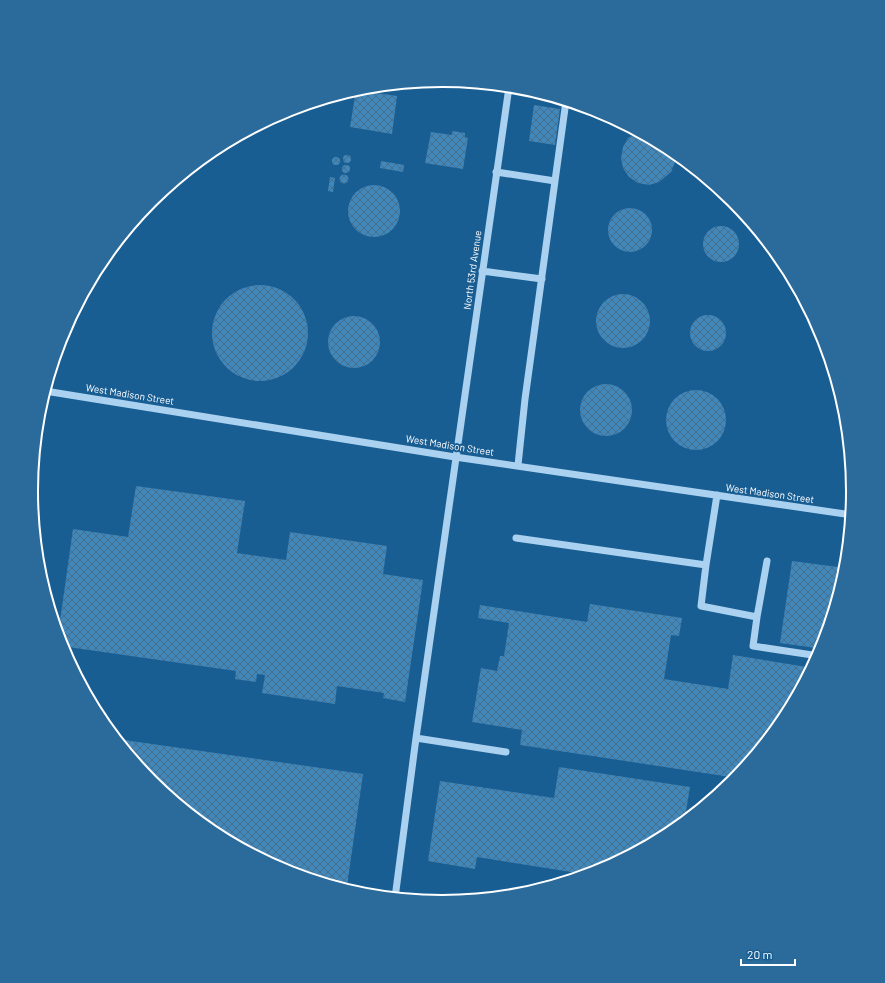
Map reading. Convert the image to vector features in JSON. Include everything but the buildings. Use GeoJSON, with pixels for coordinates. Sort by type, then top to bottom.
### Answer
{"type":"FeatureCollection","features":[{"type":"Feature","properties":{"kind":"street","name":"North 53rd Avenue"},"geometry":{"type":"LineString","coordinates":[[396,893],[416,738],[507,92]]}},
{"type":"Feature","properties":{"kind":"street"},"geometry":{"type":"LineString","coordinates":[[518,466],[525,399],[565,106]]}},
{"type":"Feature","properties":{"kind":"street"},"geometry":{"type":"LineString","coordinates":[[496,172],[555,181]]}},
{"type":"Feature","properties":{"kind":"street"},"geometry":{"type":"LineString","coordinates":[[482,271],[542,279]]}},
{"type":"Feature","properties":{"kind":"street","name":"West Madison Street"},"geometry":{"type":"LineString","coordinates":[[51,392],[456,457],[846,514]]}},
{"type":"Feature","properties":{"kind":"street"},"geometry":{"type":"LineString","coordinates":[[716,495],[701,606],[757,617]]}},
{"type":"Feature","properties":{"kind":"street"},"geometry":{"type":"LineString","coordinates":[[516,538],[706,565]]}},
{"type":"Feature","properties":{"kind":"street"},"geometry":{"type":"LineString","coordinates":[[767,561],[753,646],[812,655]]}},
{"type":"Feature","properties":{"kind":"street"},"geometry":{"type":"LineString","coordinates":[[416,738],[506,752]]}}]}
